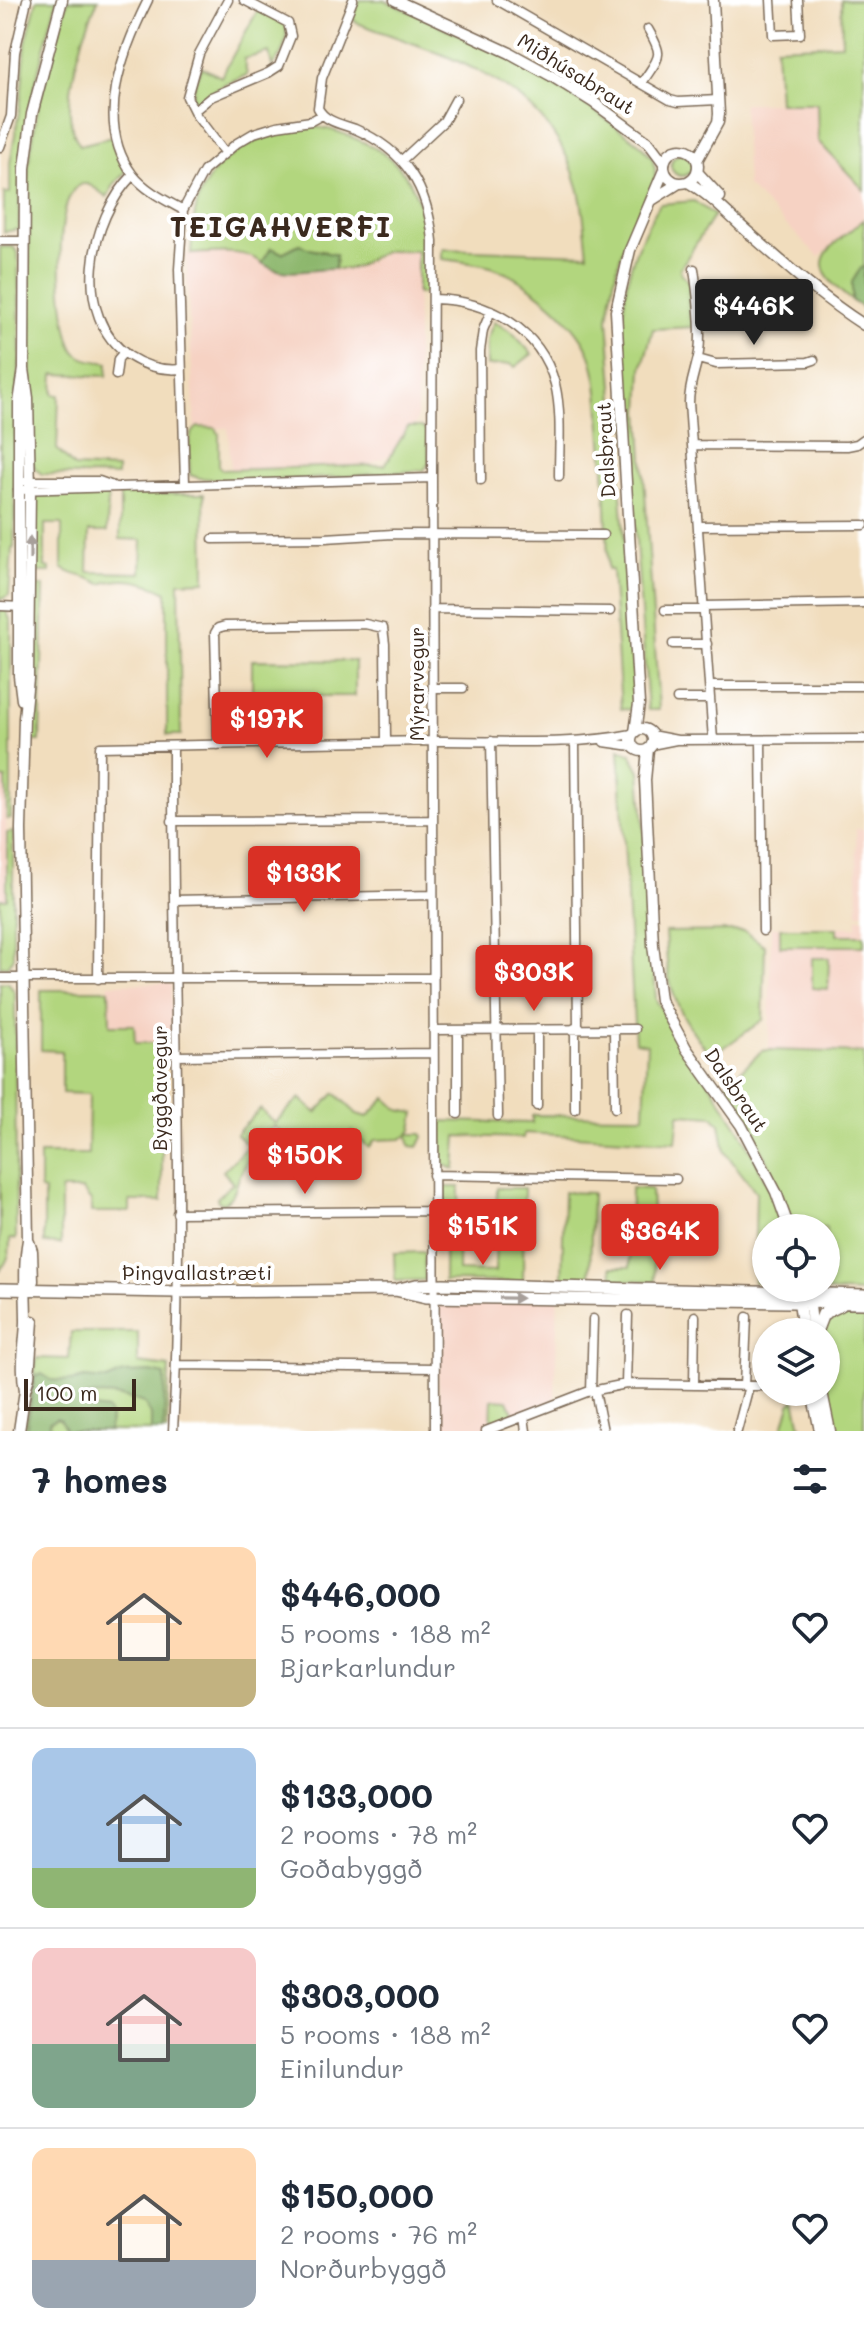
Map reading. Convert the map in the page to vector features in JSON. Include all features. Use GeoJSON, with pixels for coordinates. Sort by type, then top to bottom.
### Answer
{"type":"FeatureCollection","features":[{"type":"Feature","properties":{"kind":"main road","name":"Þingvallastræti"},"geometry":{"type":"LineString","coordinates":[[0,1289],[752,1294]]}},
{"type":"Feature","properties":{"kind":"main road","name":"Þingvallastræti"},"geometry":{"type":"LineString","coordinates":[[840,1295],[864,1295]]}},
{"type":"Feature","properties":{"kind":"main road","name":"Þingvallastræti"},"geometry":{"type":"LineString","coordinates":[[840,1302],[864,1303]]}},
{"type":"Feature","properties":{"kind":"main road"},"geometry":{"type":"LineString","coordinates":[[821,1318],[829,1309],[846,1303]]}},
{"type":"Feature","properties":{"kind":"street"},"geometry":{"type":"LineString","coordinates":[[0,147],[11,116],[15,52],[27,0]]}},
{"type":"Feature","properties":{"kind":"street"},"geometry":{"type":"LineString","coordinates":[[19,1431],[25,1390],[22,1374],[30,1290],[25,1254],[28,1240],[21,829],[28,678],[19,403],[24,369],[28,137],[62,0]]}},
{"type":"Feature","properties":{"kind":"street"},"geometry":{"type":"LineString","coordinates":[[148,0],[134,29],[116,88],[113,115],[117,142],[133,175],[154,194],[183,210]]}},
{"type":"Feature","properties":{"kind":"street"},"geometry":{"type":"LineString","coordinates":[[224,152],[187,97],[199,54],[228,0]]}},
{"type":"Feature","properties":{"kind":"street"},"geometry":{"type":"LineString","coordinates":[[194,111],[211,97],[274,70],[283,61],[291,36],[288,23],[244,0]]}},
{"type":"Feature","properties":{"kind":"street"},"geometry":{"type":"LineString","coordinates":[[185,484],[179,269],[183,210],[204,171],[224,152],[254,133],[311,121],[322,115],[318,99],[322,78],[353,0]]}},
{"type":"Feature","properties":{"kind":"street","name":"Miðhúsabraut"},"geometry":{"type":"LineString","coordinates":[[395,0],[472,34],[550,75],[649,143],[664,166]]}},
{"type":"Feature","properties":{"kind":"street"},"geometry":{"type":"LineString","coordinates":[[713,0],[718,122],[709,133],[697,160],[697,172],[745,222],[864,323]]}},
{"type":"Feature","properties":{"kind":"street"},"geometry":{"type":"LineString","coordinates":[[771,0],[773,35],[800,34],[798,0]]}},
{"type":"Feature","properties":{"kind":"street"},"geometry":{"type":"LineString","coordinates":[[499,1],[670,100],[718,100]]}},
{"type":"Feature","properties":{"kind":"street"},"geometry":{"type":"LineString","coordinates":[[642,83],[659,55],[659,47],[648,29]]}},
{"type":"Feature","properties":{"kind":"street"},"geometry":{"type":"LineString","coordinates":[[402,160],[444,121],[456,99]]}},
{"type":"Feature","properties":{"kind":"street","name":"Mýrarvegur"},"geometry":{"type":"LineString","coordinates":[[322,115],[372,137],[402,160],[422,191],[428,207],[433,241],[435,1431]]}},
{"type":"Feature","properties":{"kind":"street"},"geometry":{"type":"LineString","coordinates":[[709,133],[679,150],[664,166],[670,179],[683,182],[712,198],[827,298],[864,323]]}},
{"type":"Feature","properties":{"kind":"street","name":"Miðhúsabraut"},"geometry":{"type":"LineString","coordinates":[[649,143],[679,150]]}},
{"type":"Feature","properties":{"kind":"street"},"geometry":{"type":"LineString","coordinates":[[679,150],[692,153],[697,160]]}},
{"type":"Feature","properties":{"kind":"street","name":"Dalsbraut"},"geometry":{"type":"LineString","coordinates":[[645,780],[633,740],[639,704],[616,311],[630,250],[664,166]]}},
{"type":"Feature","properties":{"kind":"street"},"geometry":{"type":"LineString","coordinates":[[652,200],[697,172]]}},
{"type":"Feature","properties":{"kind":"street"},"geometry":{"type":"LineString","coordinates":[[133,175],[117,194],[101,229],[96,250],[94,299],[102,327],[124,352],[156,368],[182,369]]}},
{"type":"Feature","properties":{"kind":"street"},"geometry":{"type":"LineString","coordinates":[[0,241],[24,241]]}},
{"type":"Feature","properties":{"kind":"street"},"geometry":{"type":"LineString","coordinates":[[694,269],[699,342],[698,359],[689,389],[713,740]]}},
{"type":"Feature","properties":{"kind":"street"},"geometry":{"type":"LineString","coordinates":[[433,299],[462,301],[491,311],[521,329],[538,349],[555,385],[559,413],[559,476]]}},
{"type":"Feature","properties":{"kind":"street"},"geometry":{"type":"LineString","coordinates":[[481,480],[480,351],[483,330],[491,311]]}},
{"type":"Feature","properties":{"kind":"street"},"geometry":{"type":"LineString","coordinates":[[116,375],[118,359],[124,352]]}},
{"type":"Feature","properties":{"kind":"street"},"geometry":{"type":"LineString","coordinates":[[698,359],[716,364],[814,360]]}},
{"type":"Feature","properties":{"kind":"street"},"geometry":{"type":"LineString","coordinates":[[692,445],[847,446],[864,439]]}},
{"type":"Feature","properties":{"kind":"street"},"geometry":{"type":"LineString","coordinates":[[24,485],[99,481],[114,486],[432,478]]}},
{"type":"Feature","properties":{"kind":"street"},"geometry":{"type":"LineString","coordinates":[[698,526],[864,525]]}},
{"type":"Feature","properties":{"kind":"street"},"geometry":{"type":"LineString","coordinates":[[213,539],[325,538],[376,534],[603,535]]}},
{"type":"Feature","properties":{"kind":"street"},"geometry":{"type":"LineString","coordinates":[[665,610],[864,603]]}},
{"type":"Feature","properties":{"kind":"street"},"geometry":{"type":"LineString","coordinates":[[0,606],[24,607]]}},
{"type":"Feature","properties":{"kind":"street"},"geometry":{"type":"LineString","coordinates":[[432,609],[610,611]]}},
{"type":"Feature","properties":{"kind":"street"},"geometry":{"type":"LineString","coordinates":[[218,745],[215,633],[225,626],[365,624],[383,628],[386,741]]}},
{"type":"Feature","properties":{"kind":"street"},"geometry":{"type":"LineString","coordinates":[[673,644],[707,644]]}},
{"type":"Feature","properties":{"kind":"street"},"geometry":{"type":"LineString","coordinates":[[710,686],[864,686]]}},
{"type":"Feature","properties":{"kind":"street"},"geometry":{"type":"LineString","coordinates":[[433,688],[463,688]]}},
{"type":"Feature","properties":{"kind":"street"},"geometry":{"type":"LineString","coordinates":[[677,699],[710,699]]}},
{"type":"Feature","properties":{"kind":"street","name":"Dalsbraut"},"geometry":{"type":"LineString","coordinates":[[639,704],[650,740],[645,780],[653,945],[660,1000],[686,1048],[741,1125],[776,1192],[784,1214]]}},
{"type":"Feature","properties":{"kind":"street"},"geometry":{"type":"LineString","coordinates":[[633,740],[641,729],[650,740]]}},
{"type":"Feature","properties":{"kind":"street"},"geometry":{"type":"LineString","coordinates":[[650,740],[864,739]]}},
{"type":"Feature","properties":{"kind":"street"},"geometry":{"type":"LineString","coordinates":[[633,740],[642,752],[650,740]]}},
{"type":"Feature","properties":{"kind":"street"},"geometry":{"type":"LineString","coordinates":[[98,979],[100,747],[633,740]]}},
{"type":"Feature","properties":{"kind":"street"},"geometry":{"type":"LineString","coordinates":[[761,740],[763,931]]}},
{"type":"Feature","properties":{"kind":"street"},"geometry":{"type":"LineString","coordinates":[[491,741],[498,1116]]}},
{"type":"Feature","properties":{"kind":"street"},"geometry":{"type":"LineString","coordinates":[[575,742],[575,1109]]}},
{"type":"Feature","properties":{"kind":"street","name":"Byggðavegur"},"geometry":{"type":"LineString","coordinates":[[173,746],[177,1213],[177,1365],[173,1431]]}},
{"type":"Feature","properties":{"kind":"street"},"geometry":{"type":"LineString","coordinates":[[172,821],[433,820]]}},
{"type":"Feature","properties":{"kind":"street"},"geometry":{"type":"LineString","coordinates":[[174,900],[433,895]]}},
{"type":"Feature","properties":{"kind":"street"},"geometry":{"type":"LineString","coordinates":[[0,978],[433,978]]}},
{"type":"Feature","properties":{"kind":"street"},"geometry":{"type":"LineString","coordinates":[[537,1029],[537,1106]]}},
{"type":"Feature","properties":{"kind":"street"},"geometry":{"type":"LineString","coordinates":[[614,1029],[615,1108]]}},
{"type":"Feature","properties":{"kind":"street"},"geometry":{"type":"LineString","coordinates":[[433,1030],[635,1029]]}},
{"type":"Feature","properties":{"kind":"street"},"geometry":{"type":"LineString","coordinates":[[458,1030],[458,1114]]}},
{"type":"Feature","properties":{"kind":"street"},"geometry":{"type":"LineString","coordinates":[[176,1056],[433,1053]]}},
{"type":"Feature","properties":{"kind":"street"},"geometry":{"type":"LineString","coordinates":[[433,1175],[676,1179]]}},
{"type":"Feature","properties":{"kind":"street"},"geometry":{"type":"LineString","coordinates":[[177,1213],[433,1211]]}},
{"type":"Feature","properties":{"kind":"street"},"geometry":{"type":"LineString","coordinates":[[626,1384],[628,1315]]}},
{"type":"Feature","properties":{"kind":"street"},"geometry":{"type":"LineString","coordinates":[[694,1385],[695,1316]]}},
{"type":"Feature","properties":{"kind":"street"},"geometry":{"type":"LineString","coordinates":[[737,1431],[747,1386],[747,1317]]}},
{"type":"Feature","properties":{"kind":"street"},"geometry":{"type":"LineString","coordinates":[[593,1319],[593,1391],[603,1431]]}},
{"type":"Feature","properties":{"kind":"street"},"geometry":{"type":"LineString","coordinates":[[177,1365],[434,1368]]}},
{"type":"Feature","properties":{"kind":"street"},"geometry":{"type":"LineString","coordinates":[[486,1431],[593,1391],[626,1384],[752,1386]]}},
{"type":"Feature","properties":{"kind":"street"},"geometry":{"type":"LineString","coordinates":[[815,1406],[820,1431]]}},
{"type":"Feature","properties":{"kind":"street"},"geometry":{"type":"LineString","coordinates":[[825,1406],[830,1431]]}},
{"type":"Feature","properties":{"kind":"street"},"geometry":{"type":"LineString","coordinates":[[524,1417],[526,1431]]}},
{"type":"Feature","properties":{"kind":"shaded area"},"geometry":{"type":"Polygon","coordinates":[[[743,103],[817,103],[818,141],[864,190],[864,219],[819,257],[747,186],[743,103]]]}},
{"type":"Feature","properties":{"kind":"shaded area"},"geometry":{"type":"Polygon","coordinates":[[[389,251],[417,251],[417,419],[402,445],[392,454],[360,468],[231,471],[228,428],[195,428],[186,254],[240,254],[299,272],[346,270],[361,266],[389,251]]]}},
{"type":"Feature","properties":{"kind":"shaded area"},"geometry":{"type":"Polygon","coordinates":[[[0,778],[6,778],[7,899],[0,899],[0,778]]]}},
{"type":"Feature","properties":{"kind":"shaded area"},"geometry":{"type":"Polygon","coordinates":[[[856,829],[864,829],[864,913],[858,913],[856,829]]]}},
{"type":"Feature","properties":{"kind":"shaded area"},"geometry":{"type":"Polygon","coordinates":[[[857,918],[864,918],[864,1053],[769,1050],[771,927],[857,927],[857,918]]]}},
{"type":"Feature","properties":{"kind":"shaded area"},"geometry":{"type":"Polygon","coordinates":[[[171,983],[171,1043],[134,1043],[109,1025],[109,984],[171,983]]]}},
{"type":"Feature","properties":{"kind":"shaded area"},"geometry":{"type":"Polygon","coordinates":[[[433,1291],[558,1292],[555,1399],[515,1417],[492,1399],[491,1426],[480,1431],[441,1431],[433,1291]]]}},
{"type":"Feature","properties":{"kind":"green space"},"geometry":{"type":"Polygon","coordinates":[[[37,0],[57,0],[29,113],[21,170],[19,229],[4,232],[4,193],[10,193],[10,163],[21,100],[26,42],[37,0]]]}},
{"type":"Feature","properties":{"kind":"green space"},"geometry":{"type":"Polygon","coordinates":[[[68,0],[98,0],[74,73],[70,113],[73,131],[80,145],[112,137],[127,170],[107,197],[86,184],[74,189],[66,205],[61,258],[69,338],[82,357],[108,363],[107,376],[54,374],[53,394],[59,395],[57,449],[74,467],[117,469],[117,476],[42,474],[35,469],[32,458],[28,168],[39,102],[68,0]]]}},
{"type":"Feature","properties":{"kind":"green space"},"geometry":{"type":"Polygon","coordinates":[[[360,0],[384,0],[508,58],[579,100],[639,143],[652,158],[655,180],[624,247],[608,319],[637,710],[621,709],[612,570],[608,569],[599,407],[589,353],[568,321],[544,298],[517,279],[491,267],[442,259],[442,249],[588,254],[580,195],[564,151],[544,122],[520,98],[492,78],[351,18],[360,0]]]}},
{"type":"Feature","properties":{"kind":"green space"},"geometry":{"type":"Polygon","coordinates":[[[841,0],[864,0],[864,190],[818,141],[817,103],[779,103],[776,47],[842,44],[841,0]]]}},
{"type":"Feature","properties":{"kind":"green space"},"geometry":{"type":"Polygon","coordinates":[[[259,8],[286,24],[284,46],[276,62],[272,66],[269,52],[244,59],[247,75],[226,83],[198,101],[192,101],[201,67],[221,77],[259,8]]]}},
{"type":"Feature","properties":{"kind":"green space"},"geometry":{"type":"Polygon","coordinates":[[[309,127],[330,130],[363,142],[385,155],[413,187],[424,226],[426,293],[417,294],[417,251],[389,251],[358,266],[343,269],[333,269],[337,261],[324,251],[307,249],[299,244],[282,253],[274,249],[262,263],[237,253],[191,254],[199,198],[217,169],[230,157],[259,140],[309,127]]]}},
{"type":"Feature","properties":{"kind":"green space"},"geometry":{"type":"Polygon","coordinates":[[[682,154],[690,157],[693,165],[690,173],[682,176],[674,173],[671,165],[674,157],[682,154]]]}},
{"type":"Feature","properties":{"kind":"green space"},"geometry":{"type":"Polygon","coordinates":[[[694,201],[714,215],[680,269],[691,285],[694,327],[653,329],[642,369],[640,412],[659,710],[648,710],[622,344],[624,305],[630,271],[641,238],[660,204],[694,201]]]}},
{"type":"Feature","properties":{"kind":"green space"},"geometry":{"type":"Polygon","coordinates":[[[864,219],[864,267],[855,278],[852,301],[827,276],[824,257],[838,240],[864,219]]]}},
{"type":"Feature","properties":{"kind":"green space"},"geometry":{"type":"Polygon","coordinates":[[[300,244],[336,255],[335,267],[296,272],[270,268],[262,263],[271,248],[282,253],[300,244]]]}},
{"type":"Feature","properties":{"kind":"green space"},"geometry":{"type":"Polygon","coordinates":[[[0,247],[13,247],[18,252],[20,356],[16,397],[14,548],[9,595],[0,600],[0,247]]]}},
{"type":"Feature","properties":{"kind":"green space"},"geometry":{"type":"Polygon","coordinates":[[[864,267],[864,309],[852,301],[852,282],[864,267]]]}},
{"type":"Feature","properties":{"kind":"green space"},"geometry":{"type":"Polygon","coordinates":[[[494,322],[512,332],[532,354],[515,367],[511,364],[487,366],[487,339],[494,322]]]}},
{"type":"Feature","properties":{"kind":"green space"},"geometry":{"type":"Polygon","coordinates":[[[198,427],[216,428],[219,434],[219,466],[222,470],[385,465],[408,427],[421,427],[428,432],[429,463],[424,470],[312,479],[255,481],[199,478],[190,475],[189,456],[189,442],[198,427]]]}},
{"type":"Feature","properties":{"kind":"green space"},"geometry":{"type":"Polygon","coordinates":[[[108,494],[107,532],[89,532],[88,572],[141,573],[142,540],[120,539],[120,494],[204,494],[205,581],[179,582],[181,735],[167,735],[167,592],[134,581],[118,580],[101,584],[66,571],[62,568],[62,524],[45,524],[45,567],[50,568],[50,572],[36,572],[33,498],[40,495],[108,494]]]}},
{"type":"Feature","properties":{"kind":"green space"},"geometry":{"type":"Polygon","coordinates":[[[36,586],[44,586],[40,741],[31,741],[36,586]]]}},
{"type":"Feature","properties":{"kind":"green space"},"geometry":{"type":"Polygon","coordinates":[[[0,610],[6,610],[11,622],[11,819],[7,819],[6,779],[0,778],[0,610]]]}},
{"type":"Feature","properties":{"kind":"green space"},"geometry":{"type":"Polygon","coordinates":[[[252,660],[355,661],[355,696],[252,696],[252,660]]]}},
{"type":"Feature","properties":{"kind":"green space"},"geometry":{"type":"Polygon","coordinates":[[[619,749],[631,754],[640,771],[656,1000],[741,1132],[782,1214],[756,1214],[756,1192],[725,1152],[720,1124],[713,1116],[679,1114],[676,1142],[524,1133],[523,1138],[457,1136],[455,1169],[444,1165],[442,1121],[532,1123],[532,1115],[644,1116],[647,1044],[635,1042],[619,749]]]}},
{"type":"Feature","properties":{"kind":"green space"},"geometry":{"type":"Polygon","coordinates":[[[13,832],[13,959],[7,966],[0,966],[0,899],[7,899],[7,833],[13,832]]]}},
{"type":"Feature","properties":{"kind":"green space"},"geometry":{"type":"Polygon","coordinates":[[[780,928],[837,928],[837,935],[864,935],[864,946],[780,946],[780,928]]]}},
{"type":"Feature","properties":{"kind":"green space"},"geometry":{"type":"Polygon","coordinates":[[[744,931],[765,946],[763,1020],[712,1056],[678,1005],[670,983],[665,932],[744,931]]]}},
{"type":"Feature","properties":{"kind":"green space"},"geometry":{"type":"Polygon","coordinates":[[[812,958],[829,958],[828,989],[812,988],[812,958]]]}},
{"type":"Feature","properties":{"kind":"green space"},"geometry":{"type":"Polygon","coordinates":[[[8,982],[15,993],[16,1239],[10,1239],[8,1256],[0,1270],[0,983],[8,982]]]}},
{"type":"Feature","properties":{"kind":"green space"},"geometry":{"type":"Polygon","coordinates":[[[41,990],[109,990],[110,1025],[134,1025],[135,1043],[171,1043],[171,1058],[162,1058],[162,1201],[130,1201],[130,1212],[91,1212],[91,1201],[82,1190],[61,1190],[61,1244],[44,1243],[40,1154],[88,1154],[89,1094],[62,1093],[62,1051],[41,1050],[41,990]]]}},
{"type":"Feature","properties":{"kind":"green space"},"geometry":{"type":"Polygon","coordinates":[[[762,1051],[864,1053],[864,1293],[840,1292],[840,1214],[789,1214],[764,1154],[722,1088],[762,1051]]]}},
{"type":"Feature","properties":{"kind":"green space"},"geometry":{"type":"Polygon","coordinates":[[[335,1093],[357,1114],[367,1117],[386,1098],[399,1110],[415,1113],[409,1134],[422,1134],[418,1147],[411,1146],[408,1135],[401,1139],[375,1140],[369,1148],[352,1131],[317,1167],[274,1126],[262,1139],[265,1143],[240,1174],[235,1191],[223,1204],[218,1201],[217,1198],[233,1183],[223,1171],[248,1146],[236,1134],[260,1109],[275,1123],[300,1098],[316,1113],[335,1093]]]}},
{"type":"Feature","properties":{"kind":"green space"},"geometry":{"type":"Polygon","coordinates":[[[445,1187],[459,1187],[458,1271],[495,1272],[497,1188],[524,1188],[523,1282],[444,1281],[445,1187]]]}},
{"type":"Feature","properties":{"kind":"green space"},"geometry":{"type":"Polygon","coordinates":[[[631,1188],[651,1189],[655,1281],[613,1280],[611,1267],[630,1267],[631,1188]]]}},
{"type":"Feature","properties":{"kind":"green space"},"geometry":{"type":"Polygon","coordinates":[[[564,1192],[592,1193],[590,1282],[562,1281],[564,1192]]]}},
{"type":"Feature","properties":{"kind":"green space"},"geometry":{"type":"Polygon","coordinates":[[[424,1252],[425,1280],[395,1281],[394,1253],[424,1252]]]}},
{"type":"Feature","properties":{"kind":"green space"},"geometry":{"type":"Polygon","coordinates":[[[839,1310],[864,1311],[864,1431],[835,1431],[830,1406],[840,1406],[840,1318],[827,1318],[839,1310]]]}},
{"type":"Feature","properties":{"kind":"green space"},"geometry":{"type":"Polygon","coordinates":[[[71,1332],[138,1332],[138,1363],[169,1367],[167,1431],[23,1431],[37,1358],[69,1359],[71,1332]]]}},
{"type":"Feature","properties":{"kind":"green space"},"geometry":{"type":"Polygon","coordinates":[[[123,1373],[165,1375],[164,1431],[151,1431],[151,1415],[144,1403],[99,1395],[84,1397],[83,1404],[107,1410],[110,1415],[109,1431],[66,1431],[57,1418],[49,1422],[52,1431],[26,1431],[35,1375],[42,1374],[51,1380],[74,1381],[84,1378],[107,1380],[123,1373]]]}},
{"type":"Feature","properties":{"kind":"green space"},"geometry":{"type":"Polygon","coordinates":[[[492,1399],[508,1400],[515,1417],[491,1426],[492,1399]]]}},
{"type":"Feature","properties":{"kind":"green space"},"geometry":{"type":"Polygon","coordinates":[[[789,1406],[797,1406],[802,1431],[782,1431],[789,1406]]]}},
{"type":"Feature","properties":{"kind":"district","name":"TEIGAHVERFI"},"geometry":{"type":"Point","coordinates":[281,227]}}]}
